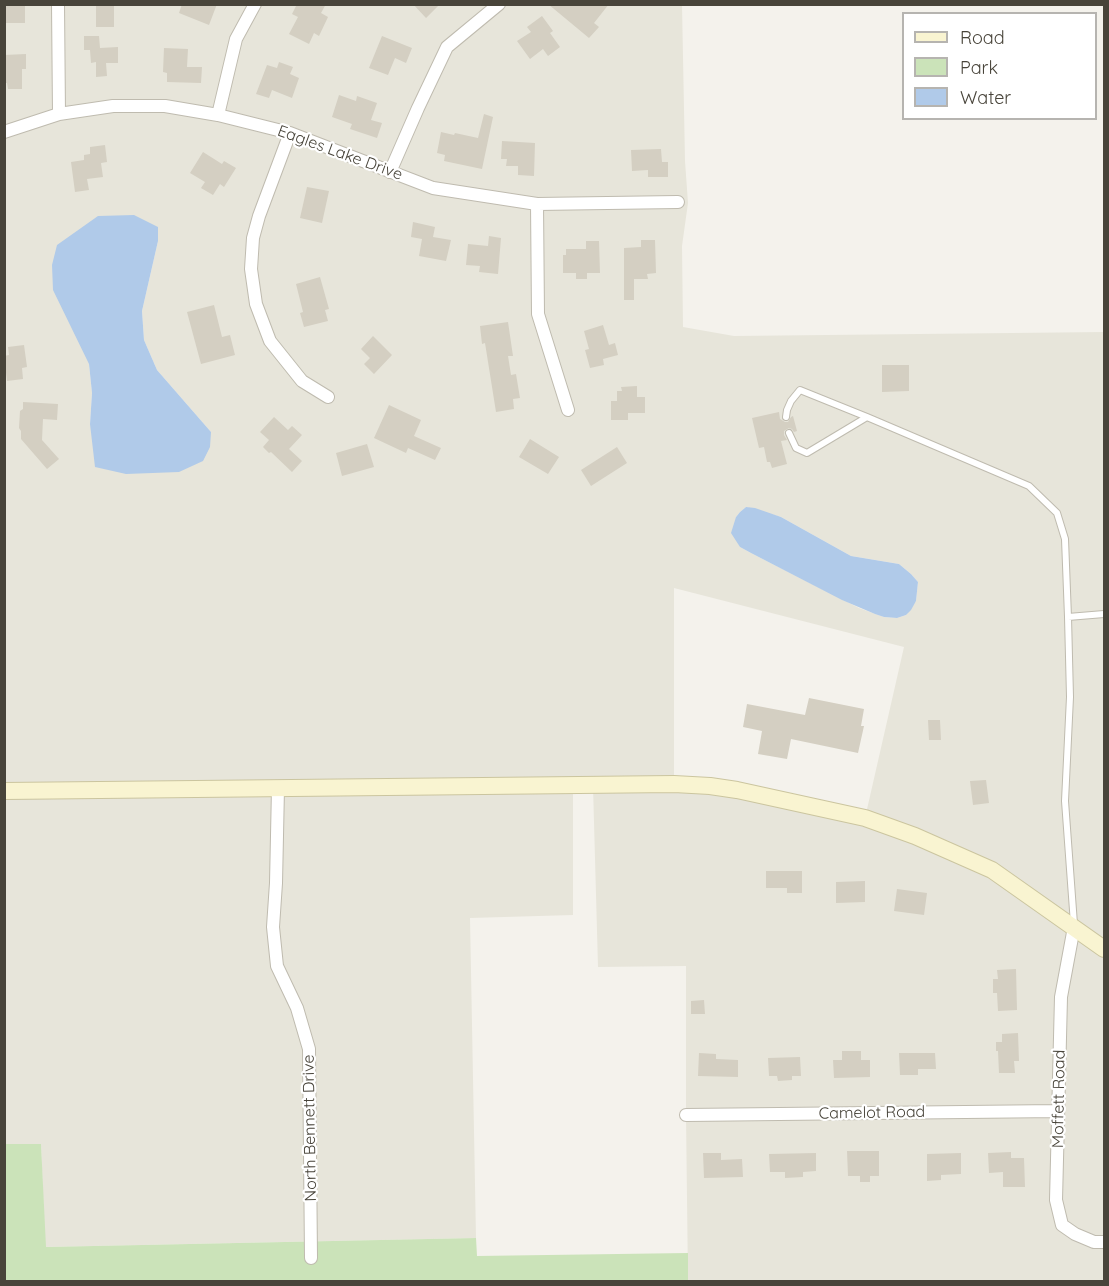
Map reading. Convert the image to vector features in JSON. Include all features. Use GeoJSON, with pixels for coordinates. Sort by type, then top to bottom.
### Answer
{"type":"FeatureCollection","features":[{"type":"Feature","properties":{"kind":"main road"},"geometry":{"type":"LineString","coordinates":[[4,791],[674,784],[710,786],[865,818],[915,836],[992,870],[1104,949]]}},
{"type":"Feature","properties":{"kind":"street"},"geometry":{"type":"LineString","coordinates":[[58,4],[59,114]]}},
{"type":"Feature","properties":{"kind":"street"},"geometry":{"type":"LineString","coordinates":[[218,115],[236,39],[255,4]]}},
{"type":"Feature","properties":{"kind":"street"},"geometry":{"type":"LineString","coordinates":[[390,172],[447,47],[499,4]]}},
{"type":"Feature","properties":{"kind":"street","name":"Eagles Lake Drive"},"geometry":{"type":"LineString","coordinates":[[4,132],[59,114],[113,106],[165,106],[218,115],[290,133],[433,188],[537,204],[678,202]]}},
{"type":"Feature","properties":{"kind":"street"},"geometry":{"type":"LineString","coordinates":[[290,133],[259,216],[253,238],[250,268],[256,304],[270,341],[302,381],[328,397]]}},
{"type":"Feature","properties":{"kind":"street"},"geometry":{"type":"LineString","coordinates":[[537,204],[538,314],[568,410]]}},
{"type":"Feature","properties":{"kind":"street","name":"North Bennett Drive"},"geometry":{"type":"LineString","coordinates":[[278,788],[273,927],[277,966],[297,1008],[309,1049],[311,1258]]}},
{"type":"Feature","properties":{"kind":"street","name":"Moffett Road"},"geometry":{"type":"LineString","coordinates":[[1074,927],[1061,997],[1056,1200],[1062,1225],[1075,1234],[1094,1242],[1104,1242]]}},
{"type":"Feature","properties":{"kind":"street","name":"Camelot Road"},"geometry":{"type":"LineString","coordinates":[[686,1115],[1058,1111]]}},
{"type":"Feature","properties":{"kind":"lane"},"geometry":{"type":"LineString","coordinates":[[786,417],[791,400],[800,390],[1029,486],[1057,513],[1065,539],[1070,697],[1065,801],[1074,927]]}},
{"type":"Feature","properties":{"kind":"lane"},"geometry":{"type":"LineString","coordinates":[[789,433],[796,448],[807,453],[867,417]]}},
{"type":"Feature","properties":{"kind":"lane"},"geometry":{"type":"LineString","coordinates":[[1068,617],[1104,614]]}},
{"type":"Feature","properties":{"kind":"shaded area"},"geometry":{"type":"Polygon","coordinates":[[[4,5],[682,5],[688,203],[682,246],[683,327],[734,336],[1104,332],[1104,1281],[688,1281],[686,966],[598,967],[593,786],[573,786],[573,915],[470,918],[476,1238],[45,1247],[41,1144],[4,1144],[4,5]],[[158,241],[89,364],[92,393],[90,424],[211,432],[157,370],[144,340],[142,311],[158,241]],[[746,507],[736,517],[740,547],[859,608],[884,617],[897,618],[906,615],[916,601],[918,582],[899,564],[851,556],[781,517],[746,507]],[[674,588],[674,784],[865,818],[904,647],[674,588]]]}},
{"type":"Feature","properties":{"kind":"green space"},"geometry":{"type":"Polygon","coordinates":[[[4,1144],[41,1144],[46,1247],[476,1238],[477,1256],[688,1253],[688,1281],[5,1281],[4,1144]]]}},
{"type":"Feature","properties":{"kind":"water"},"geometry":{"type":"Polygon","coordinates":[[[134,215],[158,227],[158,241],[142,311],[144,340],[157,370],[211,432],[210,447],[203,461],[179,472],[126,474],[95,467],[90,424],[92,393],[89,364],[53,290],[52,265],[57,245],[98,216],[134,215]]]}},
{"type":"Feature","properties":{"kind":"water"},"geometry":{"type":"Polygon","coordinates":[[[746,507],[781,517],[851,556],[899,564],[918,582],[916,601],[911,610],[906,615],[897,618],[875,614],[842,600],[740,547],[731,533],[736,517],[746,507]]]}},
{"type":"Feature","properties":{"kind":"building"},"geometry":{"type":"Polygon","coordinates":[[[5,4],[25,4],[25,23],[5,23],[5,4]]]}},
{"type":"Feature","properties":{"kind":"building"},"geometry":{"type":"Polygon","coordinates":[[[96,4],[114,4],[114,27],[96,27],[96,4]]]}},
{"type":"Feature","properties":{"kind":"building"},"geometry":{"type":"Polygon","coordinates":[[[182,4],[217,4],[209,25],[179,13],[182,4]]]}},
{"type":"Feature","properties":{"kind":"building"},"geometry":{"type":"Polygon","coordinates":[[[297,4],[326,4],[321,13],[328,17],[319,36],[314,33],[309,44],[289,34],[298,17],[292,14],[297,4]]]}},
{"type":"Feature","properties":{"kind":"building"},"geometry":{"type":"Polygon","coordinates":[[[413,4],[440,4],[426,18],[413,4]]]}},
{"type":"Feature","properties":{"kind":"building"},"geometry":{"type":"Polygon","coordinates":[[[548,4],[609,4],[594,23],[599,27],[589,38],[548,4]]]}},
{"type":"Feature","properties":{"kind":"building"},"geometry":{"type":"Polygon","coordinates":[[[542,16],[553,31],[550,33],[560,47],[548,56],[543,49],[530,59],[517,41],[531,32],[527,27],[542,16]]]}},
{"type":"Feature","properties":{"kind":"building"},"geometry":{"type":"Polygon","coordinates":[[[84,36],[99,36],[100,48],[118,47],[118,63],[106,63],[107,76],[96,77],[96,62],[91,63],[90,50],[84,50],[84,36]]]}},
{"type":"Feature","properties":{"kind":"building"},"geometry":{"type":"Polygon","coordinates":[[[382,36],[412,48],[406,63],[395,58],[388,75],[369,68],[382,36]]]}},
{"type":"Feature","properties":{"kind":"building"},"geometry":{"type":"Polygon","coordinates":[[[164,48],[188,49],[187,67],[202,67],[201,83],[167,82],[167,73],[163,72],[164,48]]]}},
{"type":"Feature","properties":{"kind":"building"},"geometry":{"type":"Polygon","coordinates":[[[26,54],[26,69],[22,69],[22,89],[8,89],[7,83],[4,83],[4,55],[26,54]]]}},
{"type":"Feature","properties":{"kind":"building"},"geometry":{"type":"Polygon","coordinates":[[[279,62],[293,67],[290,74],[299,78],[292,98],[272,90],[269,98],[256,94],[267,65],[277,68],[279,62]]]}},
{"type":"Feature","properties":{"kind":"building"},"geometry":{"type":"Polygon","coordinates":[[[339,95],[356,101],[357,96],[377,103],[371,120],[382,123],[377,138],[350,129],[352,124],[332,117],[339,95]]]}},
{"type":"Feature","properties":{"kind":"building"},"geometry":{"type":"Polygon","coordinates":[[[484,114],[493,117],[482,169],[444,161],[445,155],[437,153],[441,132],[478,138],[484,114]]]}},
{"type":"Feature","properties":{"kind":"building"},"geometry":{"type":"Polygon","coordinates":[[[502,141],[535,143],[534,176],[518,175],[518,166],[506,166],[507,159],[501,159],[502,141]]]}},
{"type":"Feature","properties":{"kind":"building"},"geometry":{"type":"Polygon","coordinates":[[[105,145],[107,162],[101,163],[103,177],[87,179],[89,190],[75,192],[71,162],[84,160],[84,155],[90,154],[90,147],[105,145]]]}},
{"type":"Feature","properties":{"kind":"building"},"geometry":{"type":"Polygon","coordinates":[[[661,149],[662,162],[668,162],[668,177],[648,177],[648,170],[632,171],[631,150],[661,149]]]}},
{"type":"Feature","properties":{"kind":"building"},"geometry":{"type":"Polygon","coordinates":[[[203,152],[222,164],[224,161],[236,168],[224,187],[220,184],[213,195],[201,188],[205,182],[190,173],[203,152]]]}},
{"type":"Feature","properties":{"kind":"building"},"geometry":{"type":"Polygon","coordinates":[[[307,187],[329,191],[322,223],[300,218],[307,187]]]}},
{"type":"Feature","properties":{"kind":"building"},"geometry":{"type":"Polygon","coordinates":[[[413,222],[435,227],[433,237],[451,240],[446,261],[419,256],[422,239],[411,237],[413,222]]]}},
{"type":"Feature","properties":{"kind":"building"},"geometry":{"type":"Polygon","coordinates":[[[489,236],[501,238],[498,274],[479,272],[480,266],[466,265],[468,244],[488,246],[489,236]]]}},
{"type":"Feature","properties":{"kind":"building"},"geometry":{"type":"Polygon","coordinates":[[[641,240],[655,240],[656,273],[647,274],[648,279],[634,279],[634,300],[624,300],[624,248],[641,247],[641,240]]]}},
{"type":"Feature","properties":{"kind":"building"},"geometry":{"type":"Polygon","coordinates":[[[586,241],[599,241],[600,273],[587,273],[587,279],[576,279],[576,273],[563,273],[563,255],[566,255],[566,249],[586,249],[586,241]]]}},
{"type":"Feature","properties":{"kind":"building"},"geometry":{"type":"Polygon","coordinates":[[[320,277],[329,309],[325,310],[328,321],[304,327],[296,284],[320,277]]]}},
{"type":"Feature","properties":{"kind":"building"},"geometry":{"type":"Polygon","coordinates":[[[214,305],[222,337],[230,335],[235,355],[201,364],[187,312],[214,305]]]}},
{"type":"Feature","properties":{"kind":"building"},"geometry":{"type":"Polygon","coordinates":[[[508,322],[513,356],[508,356],[511,375],[516,374],[520,398],[513,399],[514,409],[496,412],[485,343],[482,344],[480,326],[508,322]]]}},
{"type":"Feature","properties":{"kind":"building"},"geometry":{"type":"Polygon","coordinates":[[[603,325],[609,345],[615,343],[618,355],[603,359],[604,365],[590,368],[585,350],[589,349],[584,331],[603,325]]]}},
{"type":"Feature","properties":{"kind":"building"},"geometry":{"type":"Polygon","coordinates":[[[373,336],[392,355],[374,374],[364,364],[370,358],[361,349],[373,336]]]}},
{"type":"Feature","properties":{"kind":"building"},"geometry":{"type":"Polygon","coordinates":[[[24,345],[27,367],[22,368],[23,379],[7,381],[4,356],[9,355],[8,347],[24,345]]]}},
{"type":"Feature","properties":{"kind":"building"},"geometry":{"type":"Polygon","coordinates":[[[882,365],[909,365],[909,391],[882,392],[882,365]]]}},
{"type":"Feature","properties":{"kind":"building"},"geometry":{"type":"Polygon","coordinates":[[[637,386],[637,397],[645,397],[645,413],[628,413],[628,420],[611,420],[611,401],[617,401],[617,391],[622,391],[621,387],[637,386]]]}},
{"type":"Feature","properties":{"kind":"building"},"geometry":{"type":"Polygon","coordinates":[[[23,402],[58,404],[57,420],[43,419],[42,440],[59,459],[47,469],[21,439],[19,428],[23,402]]]}},
{"type":"Feature","properties":{"kind":"building"},"geometry":{"type":"Polygon","coordinates":[[[389,405],[421,420],[414,436],[441,448],[435,460],[408,448],[406,453],[374,438],[389,405]]]}},
{"type":"Feature","properties":{"kind":"building"},"geometry":{"type":"Polygon","coordinates":[[[779,412],[780,419],[785,422],[793,416],[797,431],[794,432],[789,428],[784,431],[787,440],[781,441],[787,464],[772,468],[770,462],[767,462],[764,447],[759,448],[752,418],[779,412]]]}},
{"type":"Feature","properties":{"kind":"building"},"geometry":{"type":"Polygon","coordinates":[[[274,417],[288,430],[292,426],[302,435],[289,449],[302,461],[292,472],[263,447],[269,440],[260,432],[274,417]]]}},
{"type":"Feature","properties":{"kind":"building"},"geometry":{"type":"Polygon","coordinates":[[[530,439],[559,457],[548,474],[519,457],[530,439]]]}},
{"type":"Feature","properties":{"kind":"building"},"geometry":{"type":"Polygon","coordinates":[[[367,444],[374,467],[342,476],[336,453],[367,444]]]}},
{"type":"Feature","properties":{"kind":"building"},"geometry":{"type":"Polygon","coordinates":[[[617,447],[627,463],[591,486],[581,470],[617,447]]]}},
{"type":"Feature","properties":{"kind":"building"},"geometry":{"type":"Polygon","coordinates":[[[809,698],[864,709],[861,726],[864,726],[858,753],[791,739],[787,759],[758,754],[762,731],[743,727],[747,704],[805,715],[809,698]]]}},
{"type":"Feature","properties":{"kind":"building"},"geometry":{"type":"Polygon","coordinates":[[[928,720],[940,720],[941,740],[929,740],[928,720]]]}},
{"type":"Feature","properties":{"kind":"building"},"geometry":{"type":"Polygon","coordinates":[[[986,780],[989,803],[973,805],[970,781],[986,780]]]}},
{"type":"Feature","properties":{"kind":"building"},"geometry":{"type":"Polygon","coordinates":[[[766,871],[802,871],[802,893],[787,893],[787,888],[766,888],[766,871]]]}},
{"type":"Feature","properties":{"kind":"building"},"geometry":{"type":"Polygon","coordinates":[[[865,881],[865,902],[836,903],[836,882],[865,881]]]}},
{"type":"Feature","properties":{"kind":"building"},"geometry":{"type":"Polygon","coordinates":[[[897,889],[927,893],[924,915],[894,911],[897,889]]]}},
{"type":"Feature","properties":{"kind":"building"},"geometry":{"type":"Polygon","coordinates":[[[1016,969],[1017,1010],[998,1011],[997,993],[993,993],[993,979],[998,979],[997,970],[1016,969]]]}},
{"type":"Feature","properties":{"kind":"building"},"geometry":{"type":"Polygon","coordinates":[[[704,1000],[705,1014],[691,1014],[691,1001],[704,1000]]]}},
{"type":"Feature","properties":{"kind":"building"},"geometry":{"type":"Polygon","coordinates":[[[1018,1033],[1019,1061],[1014,1061],[1015,1073],[999,1073],[996,1042],[1002,1042],[1002,1034],[1018,1033]]]}},
{"type":"Feature","properties":{"kind":"building"},"geometry":{"type":"Polygon","coordinates":[[[842,1051],[861,1051],[861,1060],[870,1060],[870,1077],[834,1078],[833,1060],[842,1060],[842,1051]]]}},
{"type":"Feature","properties":{"kind":"building"},"geometry":{"type":"Polygon","coordinates":[[[699,1053],[716,1054],[716,1059],[738,1060],[738,1077],[698,1076],[699,1053]]]}},
{"type":"Feature","properties":{"kind":"building"},"geometry":{"type":"Polygon","coordinates":[[[899,1053],[935,1053],[936,1069],[918,1069],[918,1075],[900,1075],[899,1053]]]}},
{"type":"Feature","properties":{"kind":"building"},"geometry":{"type":"Polygon","coordinates":[[[800,1057],[801,1076],[792,1076],[792,1080],[778,1081],[777,1076],[769,1076],[768,1058],[800,1057]]]}},
{"type":"Feature","properties":{"kind":"building"},"geometry":{"type":"Polygon","coordinates":[[[847,1151],[879,1151],[879,1176],[870,1176],[870,1182],[860,1182],[860,1176],[848,1176],[847,1151]]]}},
{"type":"Feature","properties":{"kind":"building"},"geometry":{"type":"Polygon","coordinates":[[[1011,1152],[1011,1158],[1024,1158],[1025,1187],[1003,1187],[1003,1172],[989,1173],[988,1153],[1011,1152]]]}},
{"type":"Feature","properties":{"kind":"building"},"geometry":{"type":"Polygon","coordinates":[[[703,1153],[721,1153],[721,1160],[742,1159],[743,1177],[704,1178],[703,1153]]]}},
{"type":"Feature","properties":{"kind":"building"},"geometry":{"type":"Polygon","coordinates":[[[816,1153],[816,1171],[803,1172],[803,1177],[785,1178],[785,1172],[770,1172],[769,1154],[816,1153]]]}},
{"type":"Feature","properties":{"kind":"building"},"geometry":{"type":"Polygon","coordinates":[[[961,1153],[961,1174],[941,1175],[941,1180],[927,1181],[927,1154],[961,1153]]]}}]}
